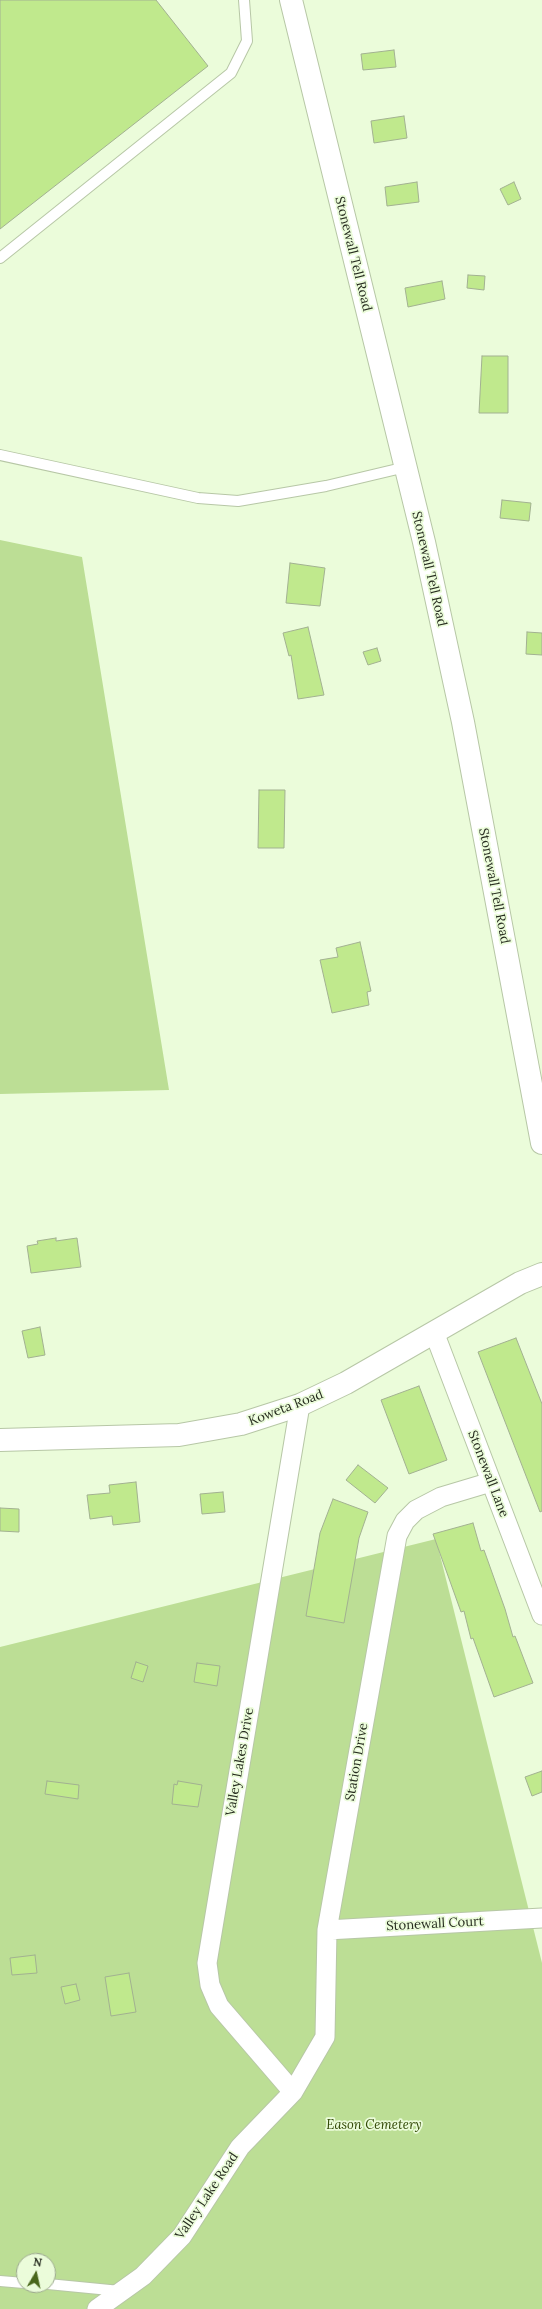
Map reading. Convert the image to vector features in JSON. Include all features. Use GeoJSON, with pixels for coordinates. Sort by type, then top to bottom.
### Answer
{"type":"FeatureCollection","features":[{"type":"Feature","properties":{"kind":"street","name":"Stonewall Tell Road"},"geometry":{"type":"LineString","coordinates":[[291,0],[424,542],[462,722],[542,1143]]}},
{"type":"Feature","properties":{"kind":"street","name":"Koweta Road"},"geometry":{"type":"LineString","coordinates":[[0,1440],[178,1435],[242,1424],[300,1405],[346,1383],[520,1283],[542,1274]]}},
{"type":"Feature","properties":{"kind":"street","name":"Stonewall Lane"},"geometry":{"type":"LineString","coordinates":[[434,1332],[542,1615]]}},
{"type":"Feature","properties":{"kind":"street","name":"Valley Lakes Drive"},"geometry":{"type":"LineString","coordinates":[[293,2092],[219,2006],[210,1985],[206,1963],[300,1405]]}},
{"type":"Feature","properties":{"kind":"street","name":"Station Drive"},"geometry":{"type":"LineString","coordinates":[[293,2092],[325,2037],[327,1930],[397,1536],[405,1521],[416,1510],[441,1497],[491,1482]]}},
{"type":"Feature","properties":{"kind":"street","name":"Stonewall Court"},"geometry":{"type":"LineString","coordinates":[[327,1930],[542,1918]]}},
{"type":"Feature","properties":{"kind":"street","name":"Valley Lake Road"},"geometry":{"type":"LineString","coordinates":[[97,2309],[143,2276],[182,2236],[240,2147],[293,2092]]}},
{"type":"Feature","properties":{"kind":"lane"},"geometry":{"type":"LineString","coordinates":[[0,258],[231,73],[247,41],[244,0]]}},
{"type":"Feature","properties":{"kind":"lane"},"geometry":{"type":"LineString","coordinates":[[0,455],[198,498],[238,501],[312,488],[406,467]]}},
{"type":"Feature","properties":{"kind":"lane"},"geometry":{"type":"LineString","coordinates":[[0,2281],[16,2282]]}},
{"type":"Feature","properties":{"kind":"lane"},"geometry":{"type":"LineString","coordinates":[[56,2285],[122,2291]]}},
{"type":"Feature","properties":{"kind":"green space"},"geometry":{"type":"Polygon","coordinates":[[[0,540],[82,557],[169,1090],[0,1094],[0,540]]]}},
{"type":"Feature","properties":{"kind":"green space","name":"Eason Cemetery"},"geometry":{"type":"Polygon","coordinates":[[[436,1539],[542,1963],[542,2309],[0,2309],[0,1647],[436,1539]]]}},
{"type":"Feature","properties":{"kind":"building"},"geometry":{"type":"Polygon","coordinates":[[[0,0],[156,0],[208,66],[0,229],[0,0]]]}},
{"type":"Feature","properties":{"kind":"building"},"geometry":{"type":"Polygon","coordinates":[[[394,50],[396,67],[363,70],[361,54],[394,50]]]}},
{"type":"Feature","properties":{"kind":"building"},"geometry":{"type":"Polygon","coordinates":[[[404,116],[407,138],[374,143],[371,121],[404,116]]]}},
{"type":"Feature","properties":{"kind":"building"},"geometry":{"type":"Polygon","coordinates":[[[417,182],[419,202],[387,206],[385,187],[417,182]]]}},
{"type":"Feature","properties":{"kind":"building"},"geometry":{"type":"Polygon","coordinates":[[[514,182],[521,199],[508,205],[500,189],[514,182]]]}},
{"type":"Feature","properties":{"kind":"building"},"geometry":{"type":"Polygon","coordinates":[[[468,275],[485,276],[484,290],[467,288],[468,275]]]}},
{"type":"Feature","properties":{"kind":"building"},"geometry":{"type":"Polygon","coordinates":[[[442,281],[445,299],[408,307],[405,288],[442,281]]]}},
{"type":"Feature","properties":{"kind":"building"},"geometry":{"type":"Polygon","coordinates":[[[482,356],[508,356],[508,413],[479,413],[482,356]]]}},
{"type":"Feature","properties":{"kind":"building"},"geometry":{"type":"Polygon","coordinates":[[[502,500],[531,503],[529,521],[500,518],[502,500]]]}},
{"type":"Feature","properties":{"kind":"building"},"geometry":{"type":"Polygon","coordinates":[[[290,563],[325,568],[320,606],[286,603],[290,563]]]}},
{"type":"Feature","properties":{"kind":"building"},"geometry":{"type":"Polygon","coordinates":[[[308,627],[324,695],[298,699],[291,655],[289,656],[283,633],[308,627]]]}},
{"type":"Feature","properties":{"kind":"building"},"geometry":{"type":"Polygon","coordinates":[[[527,632],[542,633],[542,655],[526,654],[527,632]]]}},
{"type":"Feature","properties":{"kind":"building"},"geometry":{"type":"Polygon","coordinates":[[[377,648],[381,661],[368,665],[363,652],[377,648]]]}},
{"type":"Feature","properties":{"kind":"building"},"geometry":{"type":"Polygon","coordinates":[[[259,790],[285,790],[284,848],[258,848],[259,790]]]}},
{"type":"Feature","properties":{"kind":"building"},"geometry":{"type":"Polygon","coordinates":[[[360,942],[371,991],[367,992],[369,1005],[332,1013],[320,960],[338,957],[336,948],[360,942]]]}},
{"type":"Feature","properties":{"kind":"building"},"geometry":{"type":"Polygon","coordinates":[[[56,1238],[56,1241],[77,1238],[81,1267],[31,1273],[27,1246],[38,1244],[37,1241],[56,1238]]]}},
{"type":"Feature","properties":{"kind":"building"},"geometry":{"type":"Polygon","coordinates":[[[40,1327],[45,1355],[28,1358],[22,1331],[40,1327]]]}},
{"type":"Feature","properties":{"kind":"building"},"geometry":{"type":"Polygon","coordinates":[[[516,1338],[542,1404],[542,1511],[540,1512],[478,1352],[516,1338]]]}},
{"type":"Feature","properties":{"kind":"building"},"geometry":{"type":"Polygon","coordinates":[[[419,1386],[447,1460],[409,1474],[381,1400],[419,1386]]]}},
{"type":"Feature","properties":{"kind":"building"},"geometry":{"type":"Polygon","coordinates":[[[358,1465],[388,1488],[375,1503],[346,1480],[358,1465]]]}},
{"type":"Feature","properties":{"kind":"building"},"geometry":{"type":"Polygon","coordinates":[[[136,1482],[140,1522],[113,1525],[112,1516],[90,1519],[87,1495],[110,1493],[109,1485],[136,1482]]]}},
{"type":"Feature","properties":{"kind":"building"},"geometry":{"type":"Polygon","coordinates":[[[223,1492],[225,1512],[202,1514],[200,1494],[223,1492]]]}},
{"type":"Feature","properties":{"kind":"building"},"geometry":{"type":"Polygon","coordinates":[[[333,1499],[368,1512],[359,1538],[344,1623],[306,1616],[320,1533],[333,1499]]]}},
{"type":"Feature","properties":{"kind":"building"},"geometry":{"type":"Polygon","coordinates":[[[0,1508],[19,1509],[19,1532],[0,1531],[0,1508]]]}},
{"type":"Feature","properties":{"kind":"building"},"geometry":{"type":"Polygon","coordinates":[[[473,1523],[481,1551],[484,1550],[505,1609],[513,1637],[515,1636],[533,1683],[494,1697],[473,1638],[471,1639],[464,1611],[461,1612],[433,1534],[473,1523]]]}},
{"type":"Feature","properties":{"kind":"building"},"geometry":{"type":"Polygon","coordinates":[[[136,1662],[148,1666],[143,1682],[131,1678],[136,1662]]]}},
{"type":"Feature","properties":{"kind":"building"},"geometry":{"type":"Polygon","coordinates":[[[197,1663],[220,1666],[217,1686],[194,1682],[197,1663]]]}},
{"type":"Feature","properties":{"kind":"building"},"geometry":{"type":"Polygon","coordinates":[[[542,1771],[542,1792],[532,1796],[525,1777],[542,1771]]]}},
{"type":"Feature","properties":{"kind":"building"},"geometry":{"type":"Polygon","coordinates":[[[47,1781],[79,1785],[78,1799],[45,1794],[47,1781]]]}},
{"type":"Feature","properties":{"kind":"building"},"geometry":{"type":"Polygon","coordinates":[[[178,1781],[202,1785],[198,1807],[172,1804],[174,1784],[177,1785],[178,1781]]]}},
{"type":"Feature","properties":{"kind":"building"},"geometry":{"type":"Polygon","coordinates":[[[35,1955],[37,1973],[12,1975],[10,1958],[35,1955]]]}},
{"type":"Feature","properties":{"kind":"building"},"geometry":{"type":"Polygon","coordinates":[[[129,1973],[136,2012],[111,2016],[105,1977],[129,1973]]]}},
{"type":"Feature","properties":{"kind":"building"},"geometry":{"type":"Polygon","coordinates":[[[76,1984],[80,2000],[65,2004],[61,1987],[76,1984]]]}}]}
